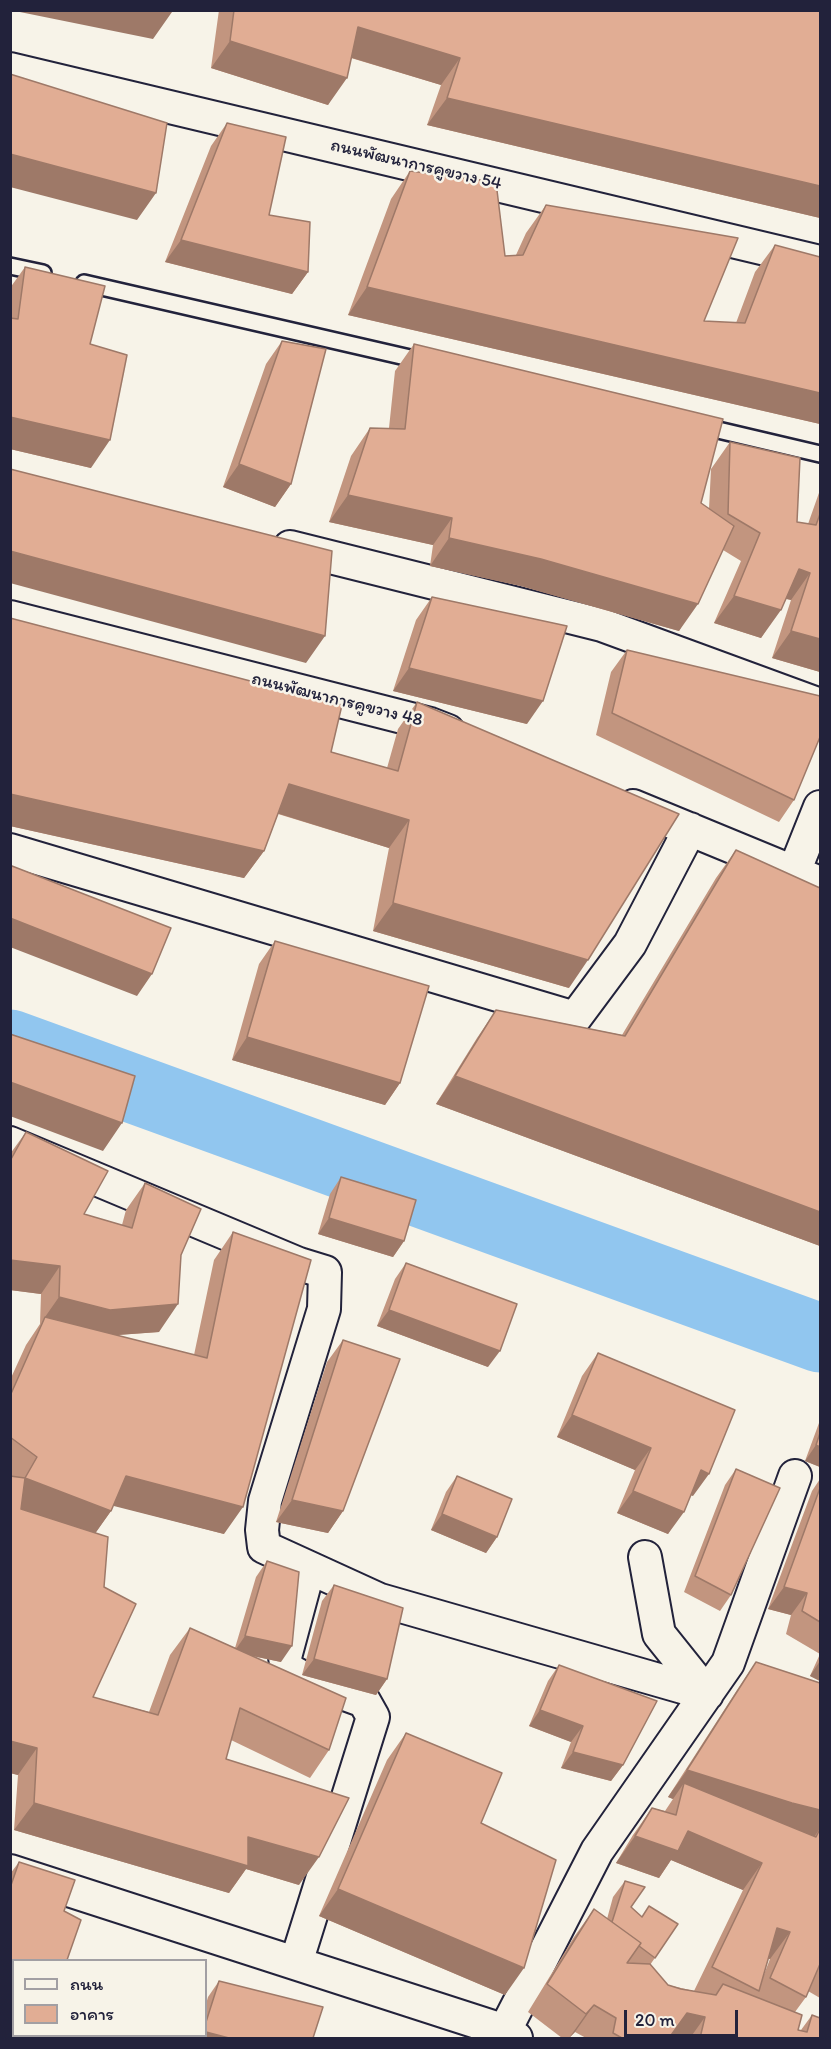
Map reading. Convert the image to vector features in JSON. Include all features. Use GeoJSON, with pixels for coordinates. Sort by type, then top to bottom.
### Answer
{"type":"FeatureCollection","features":[{"type":"Feature","properties":{"kind":"street","name":"ถนนพัฒนาการคูขวาง 54"},"geometry":{"type":"LineString","coordinates":[[10,69],[820,262]]}},
{"type":"Feature","properties":{"kind":"street"},"geometry":{"type":"LineString","coordinates":[[266,541],[602,625],[820,705]]}},
{"type":"Feature","properties":{"kind":"street","name":"ถนนพัฒนาการคูขวาง 48"},"geometry":{"type":"LineString","coordinates":[[10,617],[430,724],[474,741]]}},
{"type":"Feature","properties":{"kind":"street"},"geometry":{"type":"LineString","coordinates":[[604,794],[807,877],[820,807]]}},
{"type":"Feature","properties":{"kind":"street"},"geometry":{"type":"LineString","coordinates":[[10,850],[575,1018],[630,944],[690,829]]}},
{"type":"Feature","properties":{"kind":"street"},"geometry":{"type":"LineString","coordinates":[[10,1143],[299,1264],[325,1272],[324,1309],[265,1501],[262,1530],[264,1546],[380,1600],[706,1694]]}},
{"type":"Feature","properties":{"kind":"street"},"geometry":{"type":"LineString","coordinates":[[10,1871],[296,1963],[507,2036],[597,1851],[728,1664],[795,1476]]}},
{"type":"Feature","properties":{"kind":"street"},"geometry":{"type":"LineString","coordinates":[[645,1557],[659,1635],[706,1694]]}},
{"type":"Feature","properties":{"kind":"street"},"geometry":{"type":"LineString","coordinates":[[296,1963],[373,1717],[364,1701],[307,1680],[287,1669],[285,1657],[309,1568]]}},
{"type":"Feature","properties":{"kind":"street"},"geometry":{"type":"LineString","coordinates":[[728,1664],[759,1676]]}},
{"type":"Feature","properties":{"kind":"lane"},"geometry":{"type":"LineString","coordinates":[[10,266],[439,365]]}},
{"type":"Feature","properties":{"kind":"lane"},"geometry":{"type":"LineString","coordinates":[[682,422],[820,454]]}},
{"type":"Feature","properties":{"kind":"building"},"geometry":{"type":"Polygon","coordinates":[[[234,10],[820,10],[820,186],[447,98],[460,58],[358,27],[347,78],[230,41],[234,10]]]}},
{"type":"Feature","properties":{"kind":"building"},"geometry":{"type":"Polygon","coordinates":[[[10,74],[167,123],[156,193],[10,154],[10,74]]]}},
{"type":"Feature","properties":{"kind":"building"},"geometry":{"type":"Polygon","coordinates":[[[227,123],[286,137],[269,215],[310,222],[308,272],[181,240],[227,123]]]}},
{"type":"Feature","properties":{"kind":"building"},"geometry":{"type":"Polygon","coordinates":[[[410,171],[496,182],[505,256],[523,255],[546,205],[738,238],[704,321],[745,323],[775,245],[820,257],[820,393],[367,287],[410,171]]]}},
{"type":"Feature","properties":{"kind":"building"},"geometry":{"type":"Polygon","coordinates":[[[25,267],[105,286],[90,344],[127,355],[110,440],[10,417],[10,318],[18,319],[25,267]]]}},
{"type":"Feature","properties":{"kind":"building"},"geometry":{"type":"Polygon","coordinates":[[[282,341],[326,349],[291,484],[239,464],[282,341]]]}},
{"type":"Feature","properties":{"kind":"building"},"geometry":{"type":"Polygon","coordinates":[[[414,344],[723,419],[701,503],[734,526],[698,604],[541,559],[449,538],[452,518],[348,495],[370,428],[405,429],[414,344]]]}},
{"type":"Feature","properties":{"kind":"building"},"geometry":{"type":"Polygon","coordinates":[[[730,442],[800,458],[797,522],[816,525],[820,514],[820,639],[791,631],[810,573],[799,569],[781,610],[734,596],[760,533],[728,514],[730,442]]]}},
{"type":"Feature","properties":{"kind":"building"},"geometry":{"type":"Polygon","coordinates":[[[10,469],[332,551],[325,636],[10,551],[10,469]]]}},
{"type":"Feature","properties":{"kind":"building"},"geometry":{"type":"Polygon","coordinates":[[[432,597],[567,626],[543,701],[409,668],[432,597]]]}},
{"type":"Feature","properties":{"kind":"building"},"geometry":{"type":"Polygon","coordinates":[[[10,618],[342,705],[331,752],[398,771],[417,702],[679,814],[588,960],[393,903],[409,820],[289,784],[264,851],[10,794],[10,618]]]}},
{"type":"Feature","properties":{"kind":"building"},"geometry":{"type":"Polygon","coordinates":[[[627,650],[820,696],[820,737],[794,800],[612,713],[627,650]]]}},
{"type":"Feature","properties":{"kind":"building"},"geometry":{"type":"Polygon","coordinates":[[[736,850],[820,888],[820,1212],[455,1076],[496,1010],[625,1036],[736,850]]]}},
{"type":"Feature","properties":{"kind":"building"},"geometry":{"type":"Polygon","coordinates":[[[12,866],[171,928],[152,974],[10,918],[10,870],[12,866]]]}},
{"type":"Feature","properties":{"kind":"building"},"geometry":{"type":"Polygon","coordinates":[[[275,941],[429,986],[400,1083],[247,1037],[275,941]]]}},
{"type":"Feature","properties":{"kind":"building"},"geometry":{"type":"Polygon","coordinates":[[[10,1034],[135,1076],[122,1123],[10,1082],[10,1034]]]}},
{"type":"Feature","properties":{"kind":"building"},"geometry":{"type":"Polygon","coordinates":[[[26,1132],[108,1171],[84,1214],[132,1228],[145,1183],[201,1209],[181,1255],[178,1304],[110,1310],[59,1297],[60,1266],[10,1260],[10,1161],[26,1132]]]}},
{"type":"Feature","properties":{"kind":"building"},"geometry":{"type":"Polygon","coordinates":[[[341,1177],[416,1200],[404,1241],[329,1218],[341,1177]]]}},
{"type":"Feature","properties":{"kind":"building"},"geometry":{"type":"Polygon","coordinates":[[[233,1232],[311,1260],[243,1507],[126,1476],[111,1511],[25,1478],[37,1457],[10,1437],[10,1396],[45,1317],[207,1358],[233,1232]]]}},
{"type":"Feature","properties":{"kind":"building"},"geometry":{"type":"Polygon","coordinates":[[[406,1263],[517,1304],[500,1351],[389,1310],[406,1263]]]}},
{"type":"Feature","properties":{"kind":"building"},"geometry":{"type":"Polygon","coordinates":[[[343,1340],[400,1359],[343,1511],[292,1500],[343,1340]]]}},
{"type":"Feature","properties":{"kind":"building"},"geometry":{"type":"Polygon","coordinates":[[[598,1353],[735,1410],[709,1474],[701,1470],[684,1512],[633,1491],[651,1448],[572,1415],[598,1353]]]}},
{"type":"Feature","properties":{"kind":"building"},"geometry":{"type":"Polygon","coordinates":[[[820,1433],[820,1447],[816,1445],[820,1433]]]}},
{"type":"Feature","properties":{"kind":"building"},"geometry":{"type":"Polygon","coordinates":[[[736,1469],[780,1488],[731,1595],[695,1576],[736,1469]]]}},
{"type":"Feature","properties":{"kind":"building"},"geometry":{"type":"Polygon","coordinates":[[[10,1476],[25,1478],[21,1509],[108,1537],[104,1587],[136,1604],[93,1697],[158,1715],[190,1628],[346,1698],[329,1750],[240,1708],[226,1759],[349,1798],[319,1857],[248,1837],[248,1866],[34,1803],[37,1748],[10,1741],[10,1476]]]}},
{"type":"Feature","properties":{"kind":"building"},"geometry":{"type":"Polygon","coordinates":[[[457,1476],[512,1499],[497,1537],[442,1514],[457,1476]]]}},
{"type":"Feature","properties":{"kind":"building"},"geometry":{"type":"Polygon","coordinates":[[[820,1488],[820,1622],[802,1611],[807,1593],[784,1587],[820,1488]]]}},
{"type":"Feature","properties":{"kind":"building"},"geometry":{"type":"Polygon","coordinates":[[[267,1561],[299,1572],[292,1646],[245,1636],[267,1561]]]}},
{"type":"Feature","properties":{"kind":"building"},"geometry":{"type":"Polygon","coordinates":[[[334,1585],[403,1608],[387,1679],[314,1659],[334,1585]]]}},
{"type":"Feature","properties":{"kind":"building"},"geometry":{"type":"Polygon","coordinates":[[[756,1662],[820,1683],[820,1810],[687,1770],[756,1662]]]}},
{"type":"Feature","properties":{"kind":"building"},"geometry":{"type":"Polygon","coordinates":[[[559,1665],[657,1701],[623,1765],[573,1752],[583,1726],[540,1710],[559,1665]]]}},
{"type":"Feature","properties":{"kind":"building"},"geometry":{"type":"Polygon","coordinates":[[[406,1733],[502,1773],[481,1823],[556,1860],[524,1968],[338,1889],[406,1733]]]}},
{"type":"Feature","properties":{"kind":"building"},"geometry":{"type":"Polygon","coordinates":[[[684,1783],[816,1837],[820,1829],[820,1964],[806,1997],[770,1978],[790,1932],[777,1928],[759,1991],[712,1967],[762,1863],[688,1831],[678,1851],[635,1836],[652,1808],[676,1815],[684,1783]]]}},
{"type":"Feature","properties":{"kind":"building"},"geometry":{"type":"Polygon","coordinates":[[[19,1862],[75,1880],[64,1911],[81,1920],[67,1959],[12,1959],[12,1974],[10,1974],[10,1888],[19,1862]]]}},
{"type":"Feature","properties":{"kind":"building"},"geometry":{"type":"Polygon","coordinates":[[[625,1881],[645,1887],[631,1907],[642,1917],[649,1906],[678,1924],[655,1958],[639,1946],[641,1943],[612,1922],[625,1881]]]}},
{"type":"Feature","properties":{"kind":"building"},"geometry":{"type":"Polygon","coordinates":[[[594,1909],[641,1943],[627,1963],[650,1964],[668,1985],[681,1989],[716,1995],[723,1984],[802,2015],[798,2030],[807,2032],[812,2015],[820,2018],[820,2038],[700,2038],[705,2017],[687,2013],[669,2038],[622,2038],[613,2033],[616,2018],[594,2005],[586,2014],[547,1984],[594,1909]]]}},
{"type":"Feature","properties":{"kind":"building"},"geometry":{"type":"Polygon","coordinates":[[[219,1981],[323,2007],[313,2038],[229,2038],[207,2032],[207,2019],[219,1981]]]}},
{"type":"Feature","properties":{"kind":"waterway"},"geometry":{"type":"LineString","coordinates":[[10,1044],[820,1338]]}}]}
